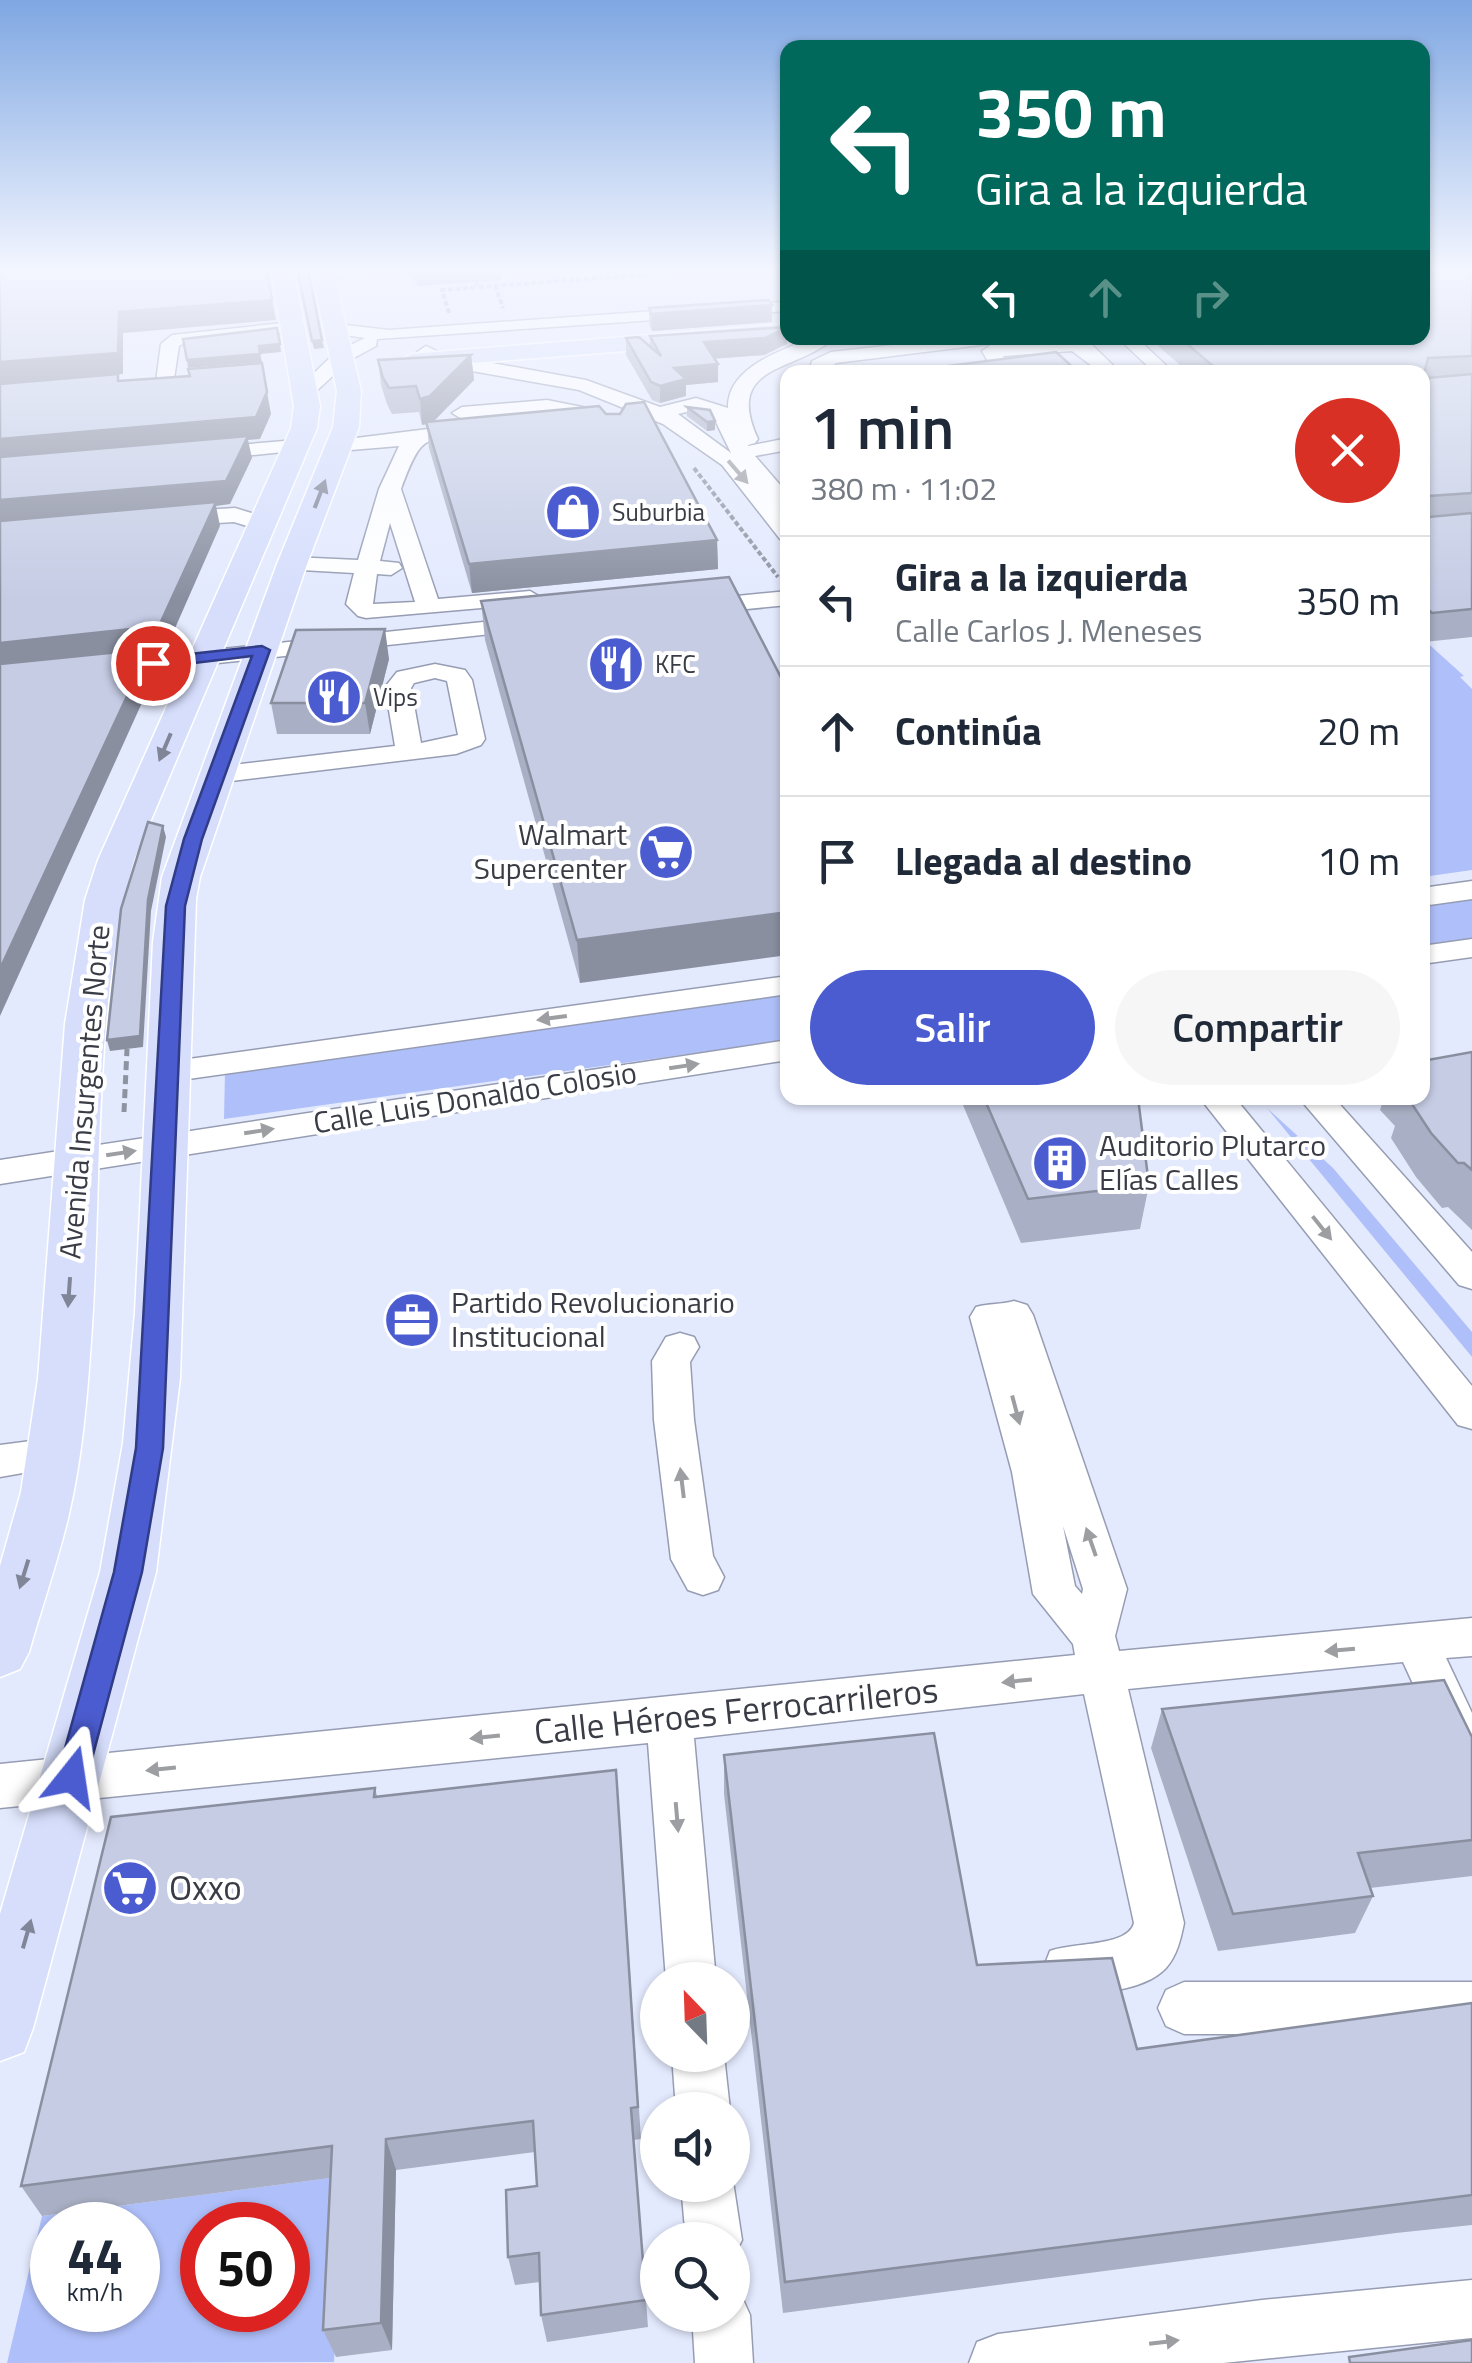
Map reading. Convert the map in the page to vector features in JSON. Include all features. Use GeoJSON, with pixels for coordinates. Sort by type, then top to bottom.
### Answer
{"type":"FeatureCollection","features":[{"type":"Feature","properties":{"kind":"main road"},"geometry":{"type":"LineString","coordinates":[[158,382],[186,379]]}},
{"type":"Feature","properties":{"kind":"main road"},"geometry":{"type":"LineString","coordinates":[[295,379],[306,379]]}},
{"type":"Feature","properties":{"kind":"main road"},"geometry":{"type":"LineString","coordinates":[[0,2028],[128,1572],[143,1498],[155,1387],[143,1137],[167,1072],[175,906],[215,775],[339,445],[351,406],[344,379]]}},
{"type":"Feature","properties":{"kind":"main road","name":"Avenida Insurgentes Norte"},"geometry":{"type":"LineString","coordinates":[[0,1652],[34,1543],[54,1454],[88,983],[99,914],[116,860],[296,446],[306,417],[302,381]]}},
{"type":"Feature","properties":{"kind":"street"},"geometry":{"type":"LineString","coordinates":[[558,379],[596,389],[670,420],[729,461],[780,524]]}},
{"type":"Feature","properties":{"kind":"street"},"geometry":{"type":"LineString","coordinates":[[596,389],[645,391],[746,380],[737,409],[739,422],[772,460]]}},
{"type":"Feature","properties":{"kind":"street"},"geometry":{"type":"LineString","coordinates":[[547,622],[422,626],[361,608],[369,561],[390,489],[423,436],[491,396],[526,392],[578,402],[606,416]]}},
{"type":"Feature","properties":{"kind":"street"},"geometry":{"type":"LineString","coordinates":[[339,445],[582,421],[580,412],[559,406],[467,411]]}},
{"type":"Feature","properties":{"kind":"street"},"geometry":{"type":"LineString","coordinates":[[670,420],[667,411],[675,407],[715,407],[748,463],[780,499]]}},
{"type":"Feature","properties":{"kind":"street"},"geometry":{"type":"LineString","coordinates":[[188,455],[296,446]]}},
{"type":"Feature","properties":{"kind":"street"},"geometry":{"type":"LineString","coordinates":[[390,489],[414,562],[423,673]]}},
{"type":"Feature","properties":{"kind":"street"},"geometry":{"type":"LineString","coordinates":[[152,520],[234,516],[262,524]]}},
{"type":"Feature","properties":{"kind":"street"},"geometry":{"type":"LineString","coordinates":[[294,560],[414,562]]}},
{"type":"Feature","properties":{"kind":"street"},"geometry":{"type":"LineString","coordinates":[[685,606],[780,593]]}},
{"type":"Feature","properties":{"kind":"street"},"geometry":{"type":"LineString","coordinates":[[76,671],[204,658],[422,626],[544,596]]}},
{"type":"Feature","properties":{"kind":"street"},"geometry":{"type":"LineString","coordinates":[[215,775],[409,752],[456,746],[472,739],[456,675],[423,673],[398,687],[409,752]]}},
{"type":"Feature","properties":{"kind":"street"},"geometry":{"type":"LineString","coordinates":[[1430,895],[1472,890]]}},
{"type":"Feature","properties":{"kind":"street"},"geometry":{"type":"LineString","coordinates":[[1430,955],[1472,948]]}},
{"type":"Feature","properties":{"kind":"street"},"geometry":{"type":"LineString","coordinates":[[167,1072],[780,986]]}},
{"type":"Feature","properties":{"kind":"street","name":"Calle Luis Donaldo Colosio"},"geometry":{"type":"LineString","coordinates":[[0,1172],[78,1160],[143,1137],[780,1051]]}},
{"type":"Feature","properties":{"kind":"street"},"geometry":{"type":"LineString","coordinates":[[1223,1105],[1472,1414]]}},
{"type":"Feature","properties":{"kind":"street"},"geometry":{"type":"LineString","coordinates":[[1322,1105],[1472,1276]]}},
{"type":"Feature","properties":{"kind":"street"},"geometry":{"type":"LineString","coordinates":[[1001,1316],[1055,1594],[1096,1654],[1155,1905],[1158,1940],[1148,1954],[1132,1961],[1026,1974]]}},
{"type":"Feature","properties":{"kind":"street"},"geometry":{"type":"LineString","coordinates":[[680,1346],[670,1361],[674,1420],[692,1558],[703,1577]]}},
{"type":"Feature","properties":{"kind":"street"},"geometry":{"type":"LineString","coordinates":[[0,1462],[54,1454]]}},
{"type":"Feature","properties":{"kind":"street","name":"Calle Héroes Ferrocarrileros"},"geometry":{"type":"LineString","coordinates":[[0,1786],[669,1720],[1096,1654],[1416,1643],[1472,1637]]}},
{"type":"Feature","properties":{"kind":"street"},"geometry":{"type":"LineString","coordinates":[[1416,1643],[1472,1762]]}},
{"type":"Feature","properties":{"kind":"street"},"geometry":{"type":"LineString","coordinates":[[669,1720],[689,1962]]}},
{"type":"Feature","properties":{"kind":"street"},"geometry":{"type":"LineString","coordinates":[[1184,2008],[1472,2008]]}},
{"type":"Feature","properties":{"kind":"street"},"geometry":{"type":"LineString","coordinates":[[998,2363],[1265,2346],[1472,2309]]}},
{"type":"Feature","properties":{"kind":"street"},"geometry":{"type":"LineString","coordinates":[[721,2332],[724,2363]]}},
{"type":"Feature","properties":{"kind":"path"},"geometry":{"type":"LineString","coordinates":[[689,463],[780,584]]}},
{"type":"Feature","properties":{"kind":"path"},"geometry":{"type":"LineString","coordinates":[[127,1049],[143,1137]]}},
{"type":"Feature","properties":{"kind":"shaded area"},"geometry":{"type":"Polygon","coordinates":[[[1430,645],[1464,676],[1460,677],[1472,689],[1472,870],[1430,876],[1430,645]]]}},
{"type":"Feature","properties":{"kind":"shaded area"},"geometry":{"type":"Polygon","coordinates":[[[1472,899],[1472,939],[1430,945],[1430,904],[1472,899]]]}},
{"type":"Feature","properties":{"kind":"shaded area"},"geometry":{"type":"Polygon","coordinates":[[[780,993],[780,1041],[224,1119],[225,1072],[780,993]]]}},
{"type":"Feature","properties":{"kind":"shaded area"},"geometry":{"type":"Polygon","coordinates":[[[1267,1108],[1333,1168],[1472,1332],[1472,1357],[1267,1108]]]}},
{"type":"Feature","properties":{"kind":"shaded area"},"geometry":{"type":"Polygon","coordinates":[[[345,2176],[334,2362],[7,2363],[30,2266],[30,2332],[160,2332],[160,2202],[148,2202],[345,2176]]]}},
{"type":"Feature","properties":{"kind":"building"},"geometry":{"type":"Polygon","coordinates":[[[56,379],[265,379],[267,392],[256,417],[0,439],[0,384],[56,379]]]}},
{"type":"Feature","properties":{"kind":"building"},"geometry":{"type":"Polygon","coordinates":[[[384,379],[447,379],[430,396],[420,399],[416,386],[389,388],[384,379]]]}},
{"type":"Feature","properties":{"kind":"building"},"geometry":{"type":"Polygon","coordinates":[[[649,379],[685,379],[660,386],[649,379]]]}},
{"type":"Feature","properties":{"kind":"building"},"geometry":{"type":"Polygon","coordinates":[[[1430,379],[1472,379],[1472,493],[1430,496],[1430,379]]]}},
{"type":"Feature","properties":{"kind":"building"},"geometry":{"type":"Polygon","coordinates":[[[644,402],[717,540],[469,564],[426,422],[599,406],[606,414],[620,414],[626,404],[644,402]]]}},
{"type":"Feature","properties":{"kind":"building"},"geometry":{"type":"Polygon","coordinates":[[[687,407],[710,410],[715,421],[707,422],[687,407]]]}},
{"type":"Feature","properties":{"kind":"building"},"geometry":{"type":"Polygon","coordinates":[[[248,436],[226,481],[0,500],[0,457],[248,436]]]}},
{"type":"Feature","properties":{"kind":"building"},"geometry":{"type":"Polygon","coordinates":[[[216,502],[159,626],[0,643],[0,521],[216,502]]]}},
{"type":"Feature","properties":{"kind":"building"},"geometry":{"type":"Polygon","coordinates":[[[1472,513],[1472,609],[1432,613],[1430,517],[1472,513]]]}},
{"type":"Feature","properties":{"kind":"building","name":"Walmart Supercenter"},"geometry":{"type":"Polygon","coordinates":[[[729,577],[780,676],[780,913],[577,940],[481,601],[729,577]]]}},
{"type":"Feature","properties":{"kind":"building"},"geometry":{"type":"Polygon","coordinates":[[[385,629],[365,703],[271,703],[296,630],[385,629]]]}},
{"type":"Feature","properties":{"kind":"building"},"geometry":{"type":"Polygon","coordinates":[[[149,649],[0,969],[0,664],[149,649]]]}},
{"type":"Feature","properties":{"kind":"building"},"geometry":{"type":"Polygon","coordinates":[[[148,822],[163,826],[148,900],[140,1036],[107,1040],[121,909],[148,822]]]}},
{"type":"Feature","properties":{"kind":"building"},"geometry":{"type":"Polygon","coordinates":[[[1472,1052],[1472,1170],[1458,1163],[1413,1105],[1430,1105],[1430,1060],[1472,1052]]]}},
{"type":"Feature","properties":{"kind":"building"},"geometry":{"type":"Polygon","coordinates":[[[987,1105],[1139,1105],[1149,1185],[1028,1199],[987,1105]]]}},
{"type":"Feature","properties":{"kind":"building"},"geometry":{"type":"Polygon","coordinates":[[[1444,1680],[1472,1737],[1472,1840],[1358,1853],[1373,1896],[1233,1914],[1162,1709],[1444,1680]]]}},
{"type":"Feature","properties":{"kind":"building"},"geometry":{"type":"Polygon","coordinates":[[[934,1733],[977,1965],[1112,1958],[1137,2049],[1472,2003],[1472,2195],[785,2282],[724,1755],[934,1733]]]}},
{"type":"Feature","properties":{"kind":"building"},"geometry":{"type":"Polygon","coordinates":[[[616,1770],[638,2107],[631,2108],[640,2223],[640,2301],[541,2315],[539,2253],[508,2257],[506,2190],[537,2186],[533,2121],[386,2139],[381,2323],[323,2330],[332,2146],[21,2186],[111,1817],[375,1788],[374,1797],[616,1770]]]}},
{"type":"Feature","properties":{"kind":"building"},"geometry":{"type":"Polygon","coordinates":[[[1472,2340],[1472,2363],[1350,2363],[1349,2357],[1472,2340]]]}},
{"type":"Feature","properties":{"kind":"place","name":"Suburbia"},"geometry":{"type":"Point","coordinates":[573,512]}},
{"type":"Feature","properties":{"kind":"place","name":"KFC"},"geometry":{"type":"Point","coordinates":[616,664]}},
{"type":"Feature","properties":{"kind":"place","name":"Vips"},"geometry":{"type":"Point","coordinates":[334,697]}},
{"type":"Feature","properties":{"kind":"place","name":"Walmart Supercenter"},"geometry":{"type":"Point","coordinates":[666,852]}},
{"type":"Feature","properties":{"kind":"place","name":"Auditorio Plutarco Elías Calles"},"geometry":{"type":"Point","coordinates":[1060,1163]}},
{"type":"Feature","properties":{"kind":"place","name":"Partido Revolucionario Institucional"},"geometry":{"type":"Point","coordinates":[412,1320]}},
{"type":"Feature","properties":{"kind":"place","name":"Oxxo"},"geometry":{"type":"Point","coordinates":[130,1888]}},
{"type":"Feature","properties":{"kind":"route"},"geometry":{"type":"LineString","coordinates":[[72,1777],[128,1572],[150,1448],[175,906],[193,839],[262,650],[153,663]]}}]}
